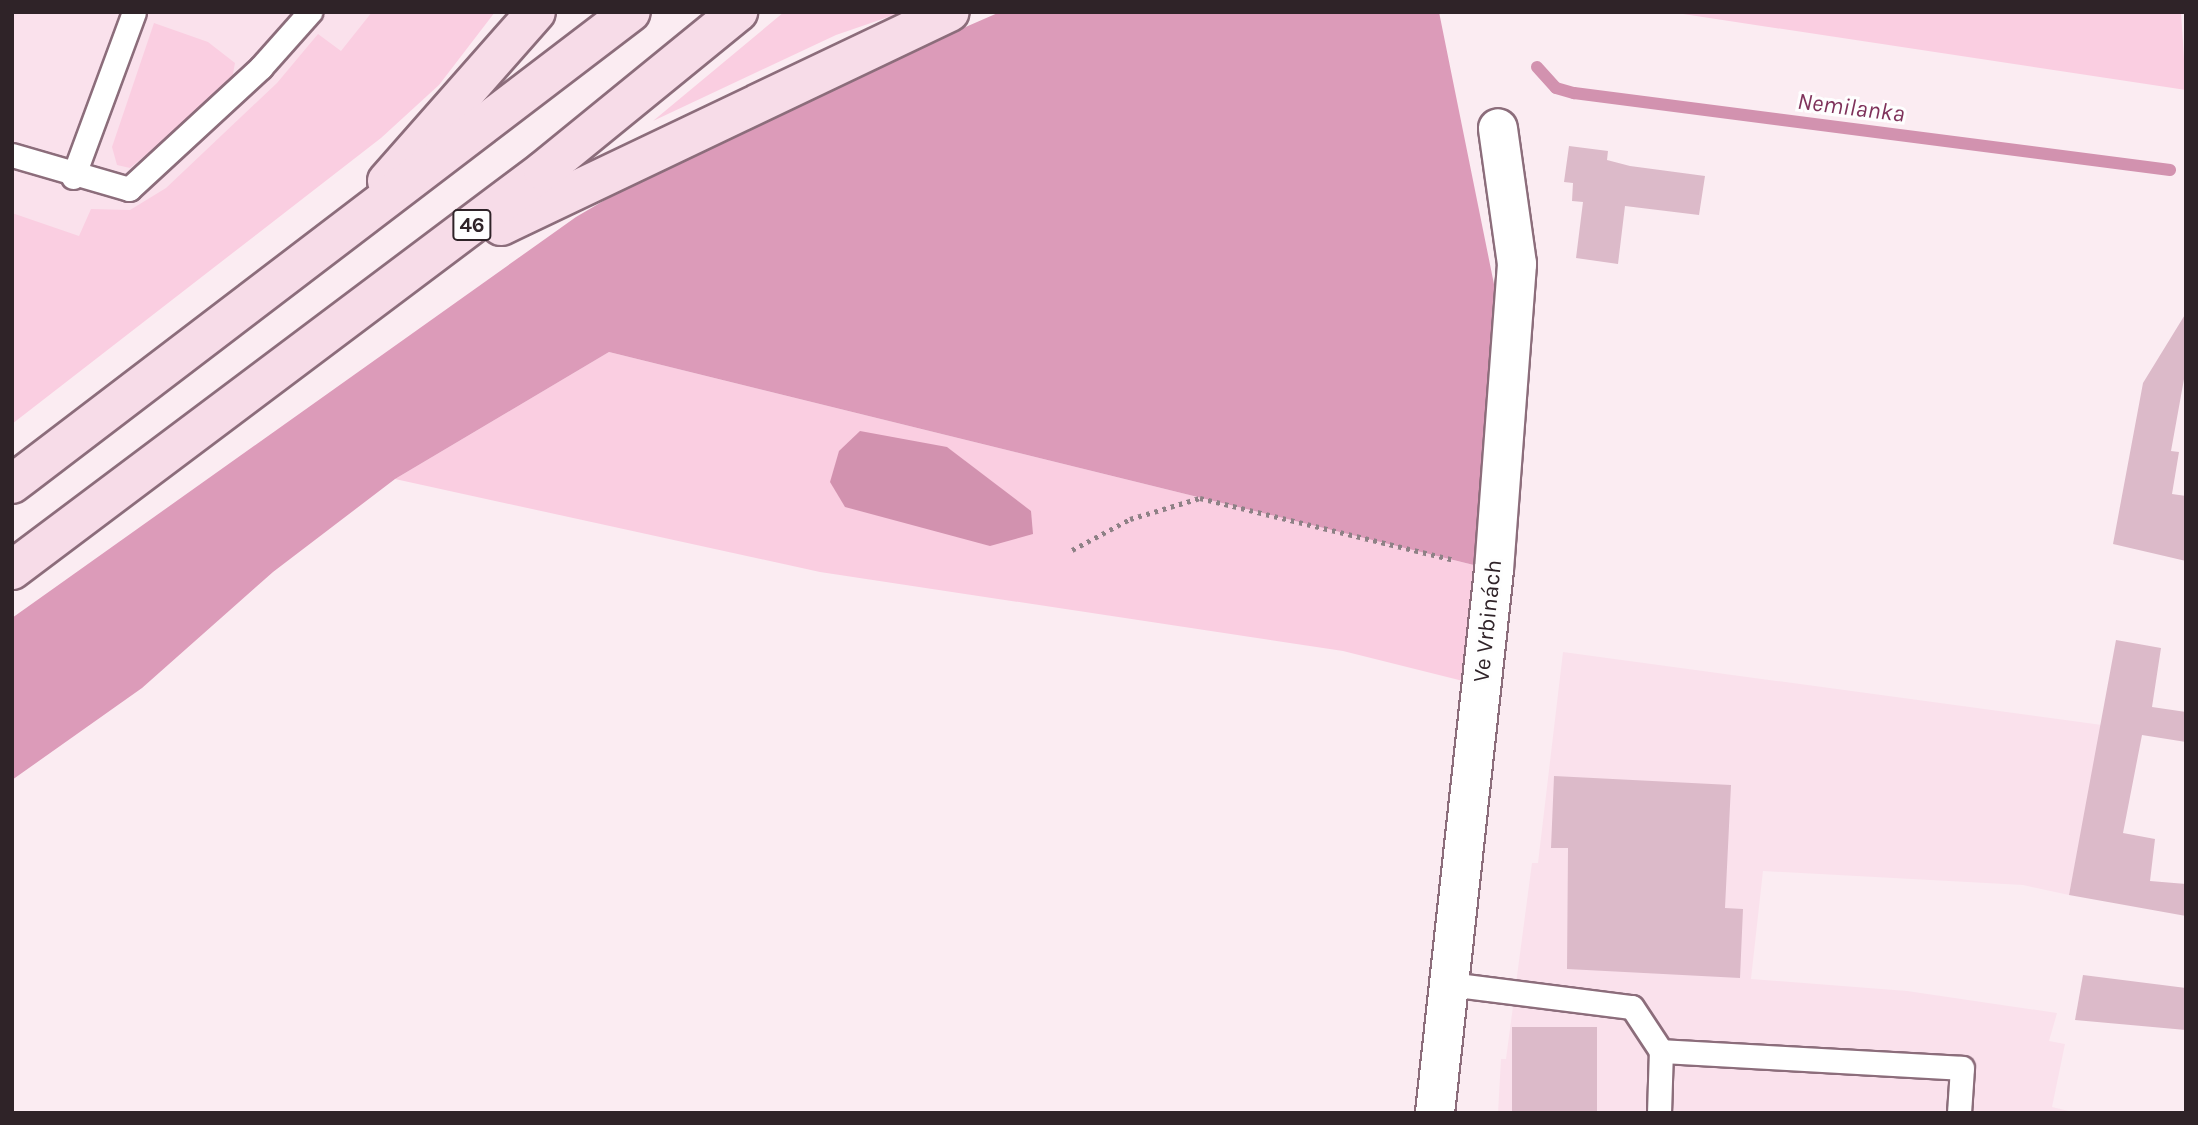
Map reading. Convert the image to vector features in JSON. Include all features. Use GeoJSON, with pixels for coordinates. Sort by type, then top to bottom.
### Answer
{"type":"FeatureCollection","features":[{"type":"Feature","properties":{"kind":"main road"},"geometry":{"type":"LineString","coordinates":[[316,258],[536,12]]}},
{"type":"Feature","properties":{"kind":"main road"},"geometry":{"type":"LineString","coordinates":[[12,484],[316,258],[631,12]]}},
{"type":"Feature","properties":{"kind":"main road","name":"46"},"geometry":{"type":"LineString","coordinates":[[12,570],[409,273],[738,12]]}},
{"type":"Feature","properties":{"kind":"main road"},"geometry":{"type":"LineString","coordinates":[[409,273],[611,169],[950,12]]}},
{"type":"Feature","properties":{"kind":"street","name":"Ve Vrbinách"},"geometry":{"type":"LineString","coordinates":[[1435,1113],[1494,570],[1517,264],[1498,128]]}},
{"type":"Feature","properties":{"kind":"lane"},"geometry":{"type":"LineString","coordinates":[[73,177],[134,12]]}},
{"type":"Feature","properties":{"kind":"lane"},"geometry":{"type":"LineString","coordinates":[[12,155],[73,177],[129,189],[261,67],[310,12]]}},
{"type":"Feature","properties":{"kind":"lane"},"geometry":{"type":"LineString","coordinates":[[1449,984],[1632,1007],[1661,1051],[1659,1113]]}},
{"type":"Feature","properties":{"kind":"lane"},"geometry":{"type":"LineString","coordinates":[[1661,1051],[1962,1068],[1959,1113]]}},
{"type":"Feature","properties":{"kind":"path"},"geometry":{"type":"LineString","coordinates":[[1072,550],[1130,519],[1200,498],[1494,570]]}},
{"type":"Feature","properties":{"kind":"shaded area"},"geometry":{"type":"Polygon","coordinates":[[[12,12],[462,12],[12,418],[12,12]]]}},
{"type":"Feature","properties":{"kind":"shaded area"},"geometry":{"type":"Polygon","coordinates":[[[372,12],[495,12],[439,85],[381,138],[12,424],[12,213],[79,236],[91,209],[130,210],[166,188],[277,83],[318,34],[341,51],[372,12]]]}},
{"type":"Feature","properties":{"kind":"shaded area"},"geometry":{"type":"Polygon","coordinates":[[[784,12],[903,12],[836,35],[653,121],[784,12]]]}},
{"type":"Feature","properties":{"kind":"shaded area"},"geometry":{"type":"Polygon","coordinates":[[[1000,12],[1439,12],[1498,304],[1494,570],[609,352],[395,479],[273,572],[142,688],[12,780],[12,618],[576,217],[709,139],[1000,12]]]}},
{"type":"Feature","properties":{"kind":"shaded area"},"geometry":{"type":"Polygon","coordinates":[[[1670,12],[2181,12],[2186,90],[1670,12]]]}},
{"type":"Feature","properties":{"kind":"shaded area"},"geometry":{"type":"Polygon","coordinates":[[[154,23],[208,42],[235,63],[231,84],[130,168],[117,165],[112,147],[154,23]]]}},
{"type":"Feature","properties":{"kind":"shaded area"},"geometry":{"type":"Polygon","coordinates":[[[609,352],[1494,570],[1471,683],[1343,651],[820,572],[395,479],[609,352]]]}},
{"type":"Feature","properties":{"kind":"shaded area"},"geometry":{"type":"Polygon","coordinates":[[[860,431],[947,447],[1031,511],[1033,534],[990,546],[845,507],[830,482],[839,451],[860,431]]]}},
{"type":"Feature","properties":{"kind":"shaded area"},"geometry":{"type":"Polygon","coordinates":[[[1563,652],[2102,725],[2069,895],[2023,885],[1763,871],[1751,979],[1907,991],[2057,1013],[2049,1041],[2065,1044],[2052,1107],[2077,1113],[1498,1113],[1501,1059],[1506,1059],[1532,863],[1538,863],[1563,652]]]}},
{"type":"Feature","properties":{"kind":"building"},"geometry":{"type":"Polygon","coordinates":[[[1569,146],[1608,151],[1607,160],[1630,166],[1705,176],[1699,215],[1625,206],[1618,264],[1576,258],[1583,202],[1572,201],[1573,183],[1564,182],[1569,146]]]}},
{"type":"Feature","properties":{"kind":"building"},"geometry":{"type":"Polygon","coordinates":[[[2186,313],[2186,368],[2171,451],[2179,452],[2172,494],[2186,496],[2186,561],[2113,544],[2143,383],[2186,313]]]}},
{"type":"Feature","properties":{"kind":"building"},"geometry":{"type":"Polygon","coordinates":[[[2116,640],[2161,648],[2152,707],[2186,712],[2186,742],[2142,735],[2123,833],[2155,839],[2150,881],[2186,884],[2186,916],[2069,895],[2116,640]]]}},
{"type":"Feature","properties":{"kind":"building"},"geometry":{"type":"Polygon","coordinates":[[[1554,776],[1731,785],[1725,908],[1743,909],[1740,978],[1567,969],[1568,848],[1551,848],[1554,776]]]}},
{"type":"Feature","properties":{"kind":"building"},"geometry":{"type":"Polygon","coordinates":[[[2083,975],[2186,988],[2186,1030],[2075,1020],[2083,975]]]}},
{"type":"Feature","properties":{"kind":"building"},"geometry":{"type":"Polygon","coordinates":[[[1512,1027],[1597,1027],[1597,1113],[1512,1113],[1512,1027]]]}},
{"type":"Feature","properties":{"kind":"waterway","name":"Nemilanka"},"geometry":{"type":"LineString","coordinates":[[1537,67],[1556,88],[1574,93],[2170,170]]}}]}
